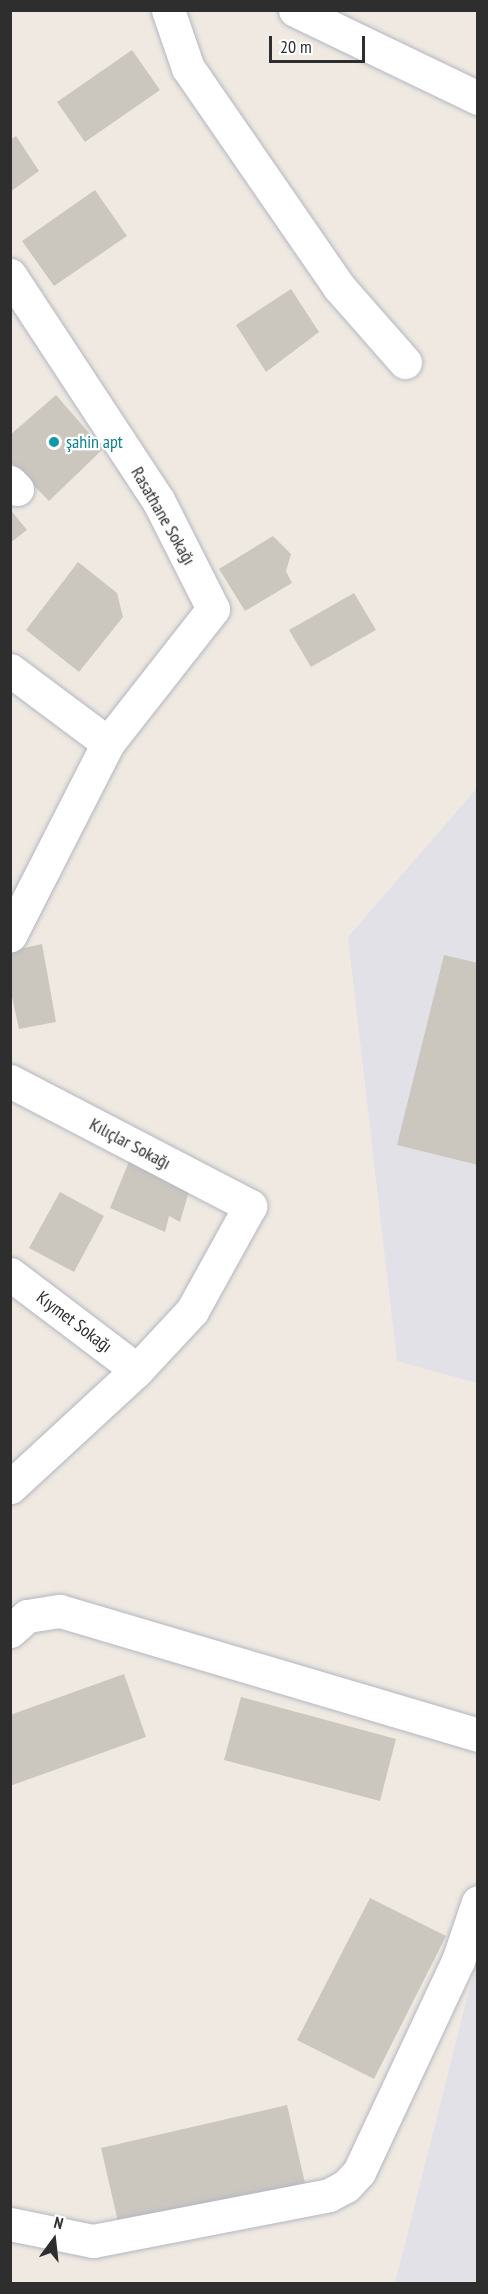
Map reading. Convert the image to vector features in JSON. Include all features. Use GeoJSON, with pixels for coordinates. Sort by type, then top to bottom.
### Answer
{"type":"FeatureCollection","features":[{"type":"Feature","properties":{"kind":"street"},"geometry":{"type":"LineString","coordinates":[[168,10],[188,68],[339,287],[405,363]]}},
{"type":"Feature","properties":{"kind":"street"},"geometry":{"type":"LineString","coordinates":[[295,10],[477,98]]}},
{"type":"Feature","properties":{"kind":"street","name":"Rasathane Sokağı"},"geometry":{"type":"LineString","coordinates":[[10,275],[158,500],[213,609],[108,743]]}},
{"type":"Feature","properties":{"kind":"street"},"geometry":{"type":"LineString","coordinates":[[10,670],[108,743],[10,935]]}},
{"type":"Feature","properties":{"kind":"street","name":"Kılıçlar Sokağı"},"geometry":{"type":"LineString","coordinates":[[10,1081],[249,1206],[192,1311],[137,1370]]}},
{"type":"Feature","properties":{"kind":"street","name":"Kıymet Sokağı"},"geometry":{"type":"LineString","coordinates":[[10,1274],[137,1370]]}},
{"type":"Feature","properties":{"kind":"street"},"geometry":{"type":"LineString","coordinates":[[10,1487],[137,1370]]}},
{"type":"Feature","properties":{"kind":"street"},"geometry":{"type":"LineString","coordinates":[[10,1631],[27,1616],[60,1611],[477,1735]]}},
{"type":"Feature","properties":{"kind":"street"},"geometry":{"type":"LineString","coordinates":[[10,2224],[93,2241],[329,2195],[346,2186],[359,2172],[458,1961],[477,1902]]}},
{"type":"Feature","properties":{"kind":"shaded area"},"geometry":{"type":"Polygon","coordinates":[[[477,788],[477,1383],[397,1361],[348,937],[477,788]]]}},
{"type":"Feature","properties":{"kind":"shaded area"},"geometry":{"type":"Polygon","coordinates":[[[477,1959],[477,2283],[395,2283],[477,1959]]]}},
{"type":"Feature","properties":{"kind":"building"},"geometry":{"type":"Polygon","coordinates":[[[132,50],[160,90],[85,142],[57,102],[132,50]]]}},
{"type":"Feature","properties":{"kind":"building"},"geometry":{"type":"Polygon","coordinates":[[[16,136],[39,171],[10,192],[10,140],[16,136]]]}},
{"type":"Feature","properties":{"kind":"building"},"geometry":{"type":"Polygon","coordinates":[[[95,190],[127,236],[54,286],[22,241],[95,190]]]}},
{"type":"Feature","properties":{"kind":"building"},"geometry":{"type":"Polygon","coordinates":[[[291,289],[319,332],[266,372],[236,325],[291,289]]]}},
{"type":"Feature","properties":{"kind":"building","name":"şahin apt"},"geometry":{"type":"Polygon","coordinates":[[[56,395],[103,449],[49,501],[10,461],[10,435],[56,395]]]}},
{"type":"Feature","properties":{"kind":"building"},"geometry":{"type":"Polygon","coordinates":[[[10,509],[27,530],[10,543],[10,509]]]}},
{"type":"Feature","properties":{"kind":"building"},"geometry":{"type":"Polygon","coordinates":[[[273,536],[291,554],[286,571],[292,583],[245,611],[219,569],[273,536]]]}},
{"type":"Feature","properties":{"kind":"building"},"geometry":{"type":"Polygon","coordinates":[[[78,562],[117,593],[123,617],[79,672],[26,630],[78,562]]]}},
{"type":"Feature","properties":{"kind":"building"},"geometry":{"type":"Polygon","coordinates":[[[354,593],[376,630],[311,667],[289,630],[354,593]]]}},
{"type":"Feature","properties":{"kind":"building"},"geometry":{"type":"Polygon","coordinates":[[[42,944],[56,1022],[19,1029],[10,988],[10,951],[42,944]]]}},
{"type":"Feature","properties":{"kind":"building"},"geometry":{"type":"Polygon","coordinates":[[[444,955],[478,963],[478,1165],[397,1145],[444,955]]]}},
{"type":"Feature","properties":{"kind":"building"},"geometry":{"type":"Polygon","coordinates":[[[130,1159],[191,1184],[180,1222],[169,1216],[165,1232],[110,1208],[130,1159]]]}},
{"type":"Feature","properties":{"kind":"building"},"geometry":{"type":"Polygon","coordinates":[[[60,1192],[104,1216],[74,1272],[29,1248],[60,1192]]]}},
{"type":"Feature","properties":{"kind":"building"},"geometry":{"type":"Polygon","coordinates":[[[124,1674],[146,1737],[10,1786],[10,1715],[124,1674]]]}},
{"type":"Feature","properties":{"kind":"building"},"geometry":{"type":"Polygon","coordinates":[[[241,1697],[396,1739],[380,1801],[224,1760],[241,1697]]]}},
{"type":"Feature","properties":{"kind":"building"},"geometry":{"type":"Polygon","coordinates":[[[370,1898],[446,1936],[374,2079],[297,2040],[370,1898]]]}},
{"type":"Feature","properties":{"kind":"building"},"geometry":{"type":"Polygon","coordinates":[[[287,2105],[305,2183],[119,2226],[101,2148],[287,2105]]]}},
{"type":"Feature","properties":{"kind":"place","name":"şahin apt"},"geometry":{"type":"Point","coordinates":[54,442]}}]}
